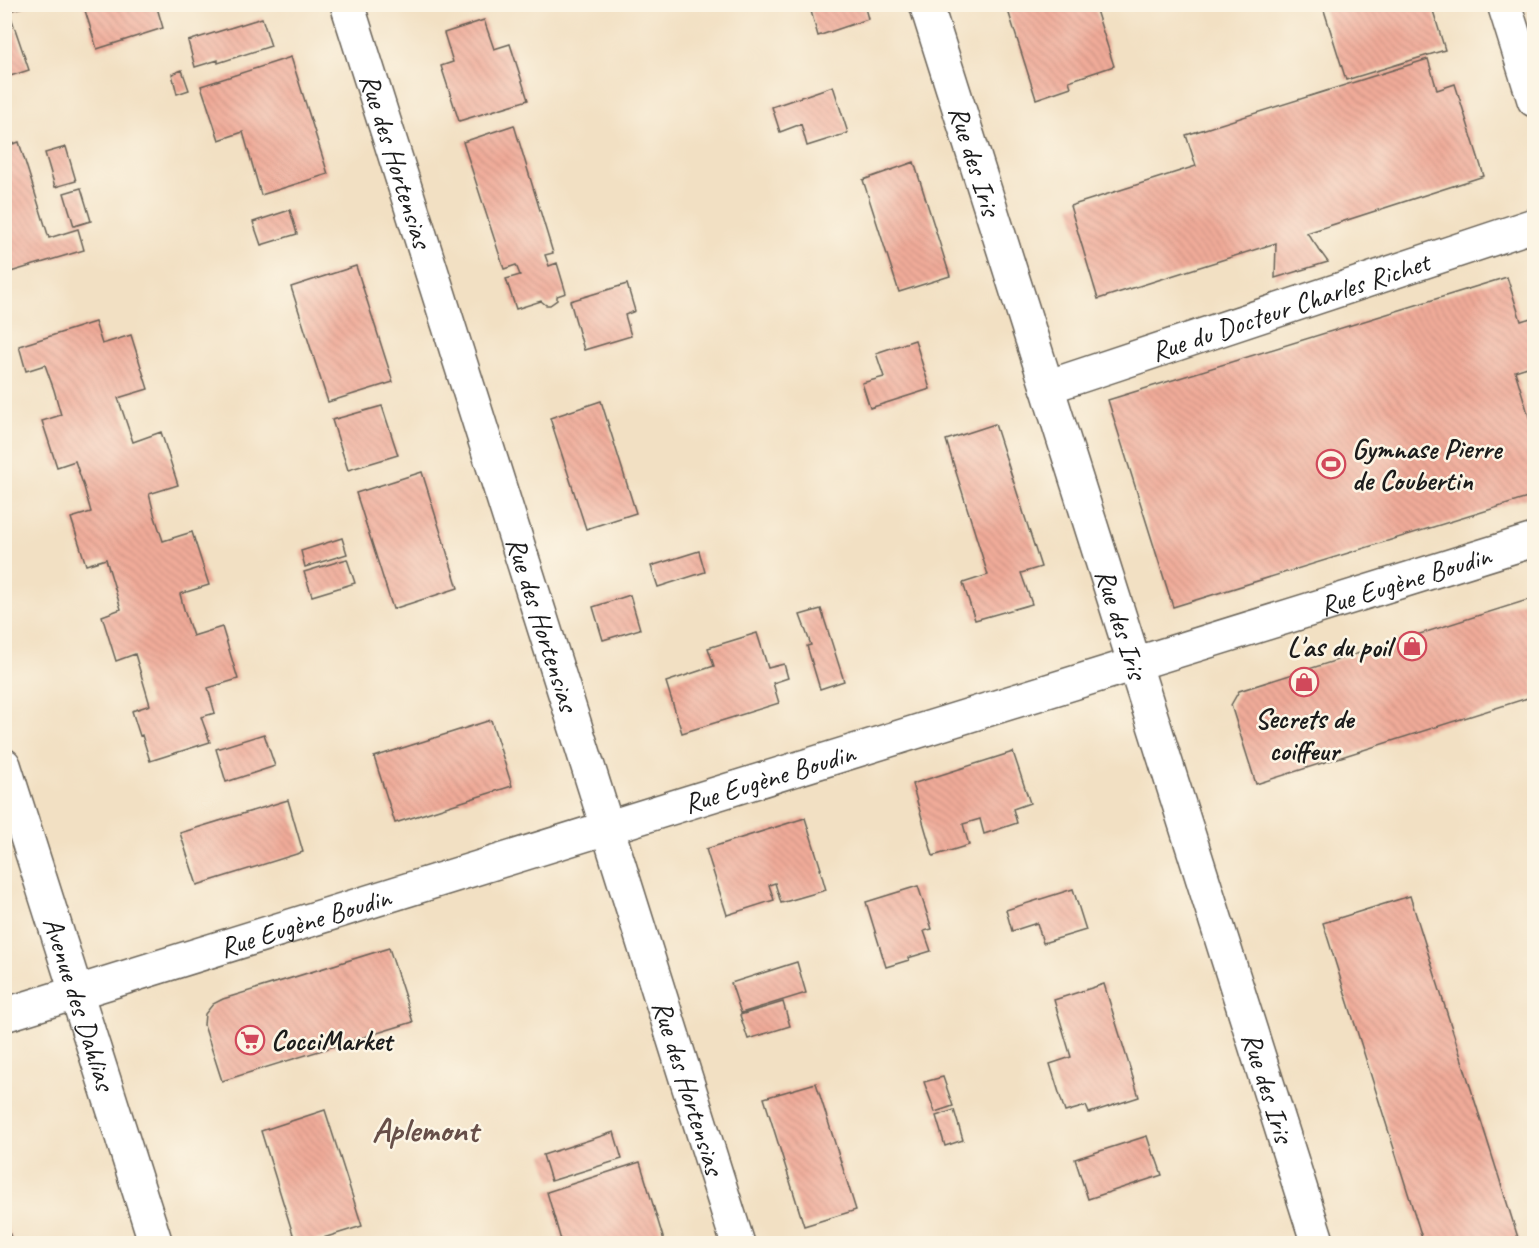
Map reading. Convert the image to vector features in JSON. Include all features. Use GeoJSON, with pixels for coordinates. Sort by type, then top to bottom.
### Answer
{"type":"FeatureCollection","features":[{"type":"Feature","properties":{"kind":"street","name":"Rue des Hortensias"},"geometry":{"type":"LineString","coordinates":[[347,4],[738,1244]]}},
{"type":"Feature","properties":{"kind":"street","name":"Rue des Iris"},"geometry":{"type":"LineString","coordinates":[[926,4],[1318,1244]]}},
{"type":"Feature","properties":{"kind":"street"},"geometry":{"type":"LineString","coordinates":[[1504,4],[1534,100]]}},
{"type":"Feature","properties":{"kind":"street","name":"Rue du Docteur Charles Richet"},"geometry":{"type":"LineString","coordinates":[[1047,387],[1534,225]]}},
{"type":"Feature","properties":{"kind":"street","name":"Rue Eugène Boudin"},"geometry":{"type":"LineString","coordinates":[[4,1015],[1534,540]]}},
{"type":"Feature","properties":{"kind":"street","name":"Avenue des Dahlias"},"geometry":{"type":"LineString","coordinates":[[4,765],[156,1244]]}},
{"type":"Feature","properties":{"kind":"building"},"geometry":{"type":"Polygon","coordinates":[[[83,4],[156,4],[163,28],[97,49],[83,4]]]}},
{"type":"Feature","properties":{"kind":"building"},"geometry":{"type":"Polygon","coordinates":[[[809,4],[864,4],[868,19],[818,36],[809,4]]]}},
{"type":"Feature","properties":{"kind":"building"},"geometry":{"type":"Polygon","coordinates":[[[1006,4],[1094,4],[1114,66],[1069,81],[1071,87],[1036,99],[1006,4]]]}},
{"type":"Feature","properties":{"kind":"building"},"geometry":{"type":"Polygon","coordinates":[[[1322,4],[1431,4],[1445,50],[1346,80],[1322,4]]]}},
{"type":"Feature","properties":{"kind":"building"},"geometry":{"type":"Polygon","coordinates":[[[4,5],[30,5],[9,11],[29,70],[4,78],[4,5]]]}},
{"type":"Feature","properties":{"kind":"building"},"geometry":{"type":"Polygon","coordinates":[[[262,18],[271,46],[218,63],[218,60],[195,67],[188,41],[262,18]]]}},
{"type":"Feature","properties":{"kind":"building"},"geometry":{"type":"Polygon","coordinates":[[[484,20],[494,49],[510,44],[528,100],[459,121],[441,66],[453,62],[444,33],[484,20]]]}},
{"type":"Feature","properties":{"kind":"building"},"geometry":{"type":"Polygon","coordinates":[[[291,57],[328,174],[261,195],[243,132],[219,140],[201,86],[291,57]]]}},
{"type":"Feature","properties":{"kind":"building"},"geometry":{"type":"Polygon","coordinates":[[[1428,59],[1437,90],[1455,84],[1484,176],[1307,233],[1328,262],[1275,278],[1276,243],[1098,299],[1070,206],[1196,166],[1186,135],[1428,59]]]}},
{"type":"Feature","properties":{"kind":"building"},"geometry":{"type":"Polygon","coordinates":[[[182,70],[189,90],[177,94],[172,74],[182,70]]]}},
{"type":"Feature","properties":{"kind":"building"},"geometry":{"type":"Polygon","coordinates":[[[833,86],[848,133],[807,146],[801,124],[780,132],[772,107],[833,86]]]}},
{"type":"Feature","properties":{"kind":"building"},"geometry":{"type":"Polygon","coordinates":[[[514,125],[553,253],[545,255],[549,266],[557,263],[566,293],[557,296],[557,300],[550,305],[541,301],[516,309],[506,279],[520,275],[516,265],[504,269],[463,142],[514,125]]]}},
{"type":"Feature","properties":{"kind":"building"},"geometry":{"type":"Polygon","coordinates":[[[19,142],[49,238],[78,229],[84,250],[4,274],[4,147],[19,142]]]}},
{"type":"Feature","properties":{"kind":"building"},"geometry":{"type":"Polygon","coordinates":[[[66,147],[76,181],[55,187],[45,153],[66,147]]]}},
{"type":"Feature","properties":{"kind":"building"},"geometry":{"type":"Polygon","coordinates":[[[914,162],[950,276],[899,292],[863,180],[914,162]]]}},
{"type":"Feature","properties":{"kind":"building"},"geometry":{"type":"Polygon","coordinates":[[[81,188],[91,221],[74,226],[64,193],[81,188]]]}},
{"type":"Feature","properties":{"kind":"building"},"geometry":{"type":"Polygon","coordinates":[[[290,210],[297,234],[261,245],[253,222],[290,210]]]}},
{"type":"Feature","properties":{"kind":"building"},"geometry":{"type":"Polygon","coordinates":[[[356,266],[393,382],[328,402],[291,287],[356,266]]]}},
{"type":"Feature","properties":{"kind":"building","name":"Gymnase Pierre de Coubertin"},"geometry":{"type":"Polygon","coordinates":[[[1507,277],[1521,321],[1534,317],[1534,365],[1515,371],[1534,433],[1534,496],[1173,607],[1108,400],[1507,277]]]}},
{"type":"Feature","properties":{"kind":"building"},"geometry":{"type":"Polygon","coordinates":[[[627,284],[635,311],[625,315],[631,336],[584,350],[570,301],[627,284]]]}},
{"type":"Feature","properties":{"kind":"building"},"geometry":{"type":"Polygon","coordinates":[[[95,322],[102,344],[131,335],[148,389],[118,398],[133,442],[161,432],[178,485],[149,494],[155,517],[163,541],[192,532],[209,585],[180,594],[185,613],[193,636],[222,627],[238,679],[208,688],[215,713],[201,717],[210,742],[150,761],[132,711],[150,705],[135,654],[116,661],[102,616],[121,609],[106,559],[86,565],[71,518],[91,512],[84,487],[75,461],[57,467],[42,421],[61,415],[54,390],[45,365],[26,371],[19,346],[95,322]]]}},
{"type":"Feature","properties":{"kind":"building"},"geometry":{"type":"Polygon","coordinates":[[[915,340],[930,389],[870,408],[862,383],[884,377],[876,353],[915,340]]]}},
{"type":"Feature","properties":{"kind":"building"},"geometry":{"type":"Polygon","coordinates":[[[601,401],[636,513],[586,529],[550,418],[601,401]]]}},
{"type":"Feature","properties":{"kind":"building"},"geometry":{"type":"Polygon","coordinates":[[[382,406],[398,455],[348,470],[332,420],[382,406]]]}},
{"type":"Feature","properties":{"kind":"building"},"geometry":{"type":"Polygon","coordinates":[[[995,424],[1041,567],[1021,573],[1032,604],[975,620],[963,583],[988,575],[946,440],[995,424]]]}},
{"type":"Feature","properties":{"kind":"building"},"geometry":{"type":"Polygon","coordinates":[[[422,472],[458,588],[393,609],[356,493],[422,472]]]}},
{"type":"Feature","properties":{"kind":"building"},"geometry":{"type":"Polygon","coordinates":[[[342,538],[347,554],[305,567],[301,551],[342,538]]]}},
{"type":"Feature","properties":{"kind":"building"},"geometry":{"type":"Polygon","coordinates":[[[699,551],[705,572],[658,587],[651,566],[699,551]]]}},
{"type":"Feature","properties":{"kind":"building"},"geometry":{"type":"Polygon","coordinates":[[[347,559],[355,583],[312,596],[304,572],[347,559]]]}},
{"type":"Feature","properties":{"kind":"building"},"geometry":{"type":"Polygon","coordinates":[[[630,595],[640,629],[603,640],[593,607],[630,595]]]}},
{"type":"Feature","properties":{"kind":"building"},"geometry":{"type":"Polygon","coordinates":[[[1534,598],[1534,696],[1256,784],[1231,705],[1239,691],[1534,598]]]}},
{"type":"Feature","properties":{"kind":"building"},"geometry":{"type":"Polygon","coordinates":[[[821,609],[844,681],[820,689],[807,646],[811,645],[800,615],[821,609]]]}},
{"type":"Feature","properties":{"kind":"building"},"geometry":{"type":"Polygon","coordinates":[[[757,633],[768,668],[784,664],[788,678],[773,683],[779,703],[682,733],[666,682],[714,666],[708,648],[757,633]]]}},
{"type":"Feature","properties":{"kind":"building"},"geometry":{"type":"Polygon","coordinates":[[[491,720],[512,786],[395,823],[374,757],[491,720]]]}},
{"type":"Feature","properties":{"kind":"building"},"geometry":{"type":"Polygon","coordinates":[[[264,734],[275,766],[226,782],[216,749],[264,734]]]}},
{"type":"Feature","properties":{"kind":"building"},"geometry":{"type":"Polygon","coordinates":[[[1013,752],[1030,803],[1013,809],[1017,823],[984,834],[980,819],[963,824],[969,845],[933,856],[912,784],[1013,752]]]}},
{"type":"Feature","properties":{"kind":"building"},"geometry":{"type":"Polygon","coordinates":[[[288,800],[303,852],[197,885],[180,833],[288,800]]]}},
{"type":"Feature","properties":{"kind":"building"},"geometry":{"type":"Polygon","coordinates":[[[805,818],[826,890],[781,903],[775,883],[769,885],[774,900],[727,915],[706,849],[805,818]]]}},
{"type":"Feature","properties":{"kind":"building"},"geometry":{"type":"Polygon","coordinates":[[[918,886],[932,929],[924,931],[931,951],[886,967],[866,902],[918,886]]]}},
{"type":"Feature","properties":{"kind":"building"},"geometry":{"type":"Polygon","coordinates":[[[1073,889],[1086,930],[1043,943],[1037,923],[1012,931],[1006,910],[1073,889]]]}},
{"type":"Feature","properties":{"kind":"building"},"geometry":{"type":"Polygon","coordinates":[[[1410,896],[1520,1244],[1424,1244],[1323,923],[1410,896]]]}},
{"type":"Feature","properties":{"kind":"building"},"geometry":{"type":"Polygon","coordinates":[[[389,948],[413,1022],[222,1081],[204,1025],[205,1014],[213,1004],[389,948]]]}},
{"type":"Feature","properties":{"kind":"building"},"geometry":{"type":"Polygon","coordinates":[[[797,962],[806,993],[741,1013],[731,983],[797,962]]]}},
{"type":"Feature","properties":{"kind":"building"},"geometry":{"type":"Polygon","coordinates":[[[1104,984],[1139,1097],[1089,1113],[1086,1106],[1065,1112],[1050,1064],[1071,1057],[1054,1000],[1104,984]]]}},
{"type":"Feature","properties":{"kind":"building"},"geometry":{"type":"Polygon","coordinates":[[[783,1002],[790,1026],[748,1039],[740,1015],[783,1002]]]}},
{"type":"Feature","properties":{"kind":"building"},"geometry":{"type":"Polygon","coordinates":[[[943,1077],[953,1106],[935,1112],[924,1082],[943,1077]]]}},
{"type":"Feature","properties":{"kind":"building"},"geometry":{"type":"Polygon","coordinates":[[[816,1083],[856,1210],[804,1226],[764,1098],[816,1083]]]}},
{"type":"Feature","properties":{"kind":"building"},"geometry":{"type":"Polygon","coordinates":[[[325,1110],[362,1226],[304,1244],[296,1244],[261,1131],[325,1110]]]}},
{"type":"Feature","properties":{"kind":"building"},"geometry":{"type":"Polygon","coordinates":[[[954,1110],[963,1140],[945,1146],[936,1116],[954,1110]]]}},
{"type":"Feature","properties":{"kind":"building"},"geometry":{"type":"Polygon","coordinates":[[[614,1132],[622,1159],[551,1181],[543,1155],[614,1132]]]}},
{"type":"Feature","properties":{"kind":"building"},"geometry":{"type":"Polygon","coordinates":[[[1147,1136],[1162,1175],[1088,1199],[1075,1159],[1147,1136]]]}},
{"type":"Feature","properties":{"kind":"building"},"geometry":{"type":"Polygon","coordinates":[[[640,1162],[665,1244],[593,1244],[592,1242],[562,1244],[547,1192],[640,1162]]]}},
{"type":"Feature","properties":{"kind":"building"},"geometry":{"type":"Polygon","coordinates":[[[7,1225],[13,1244],[4,1244],[4,1226],[7,1225]]]}},
{"type":"Feature","properties":{"kind":"place","name":"Gymnase Pierre de Coubertin"},"geometry":{"type":"Point","coordinates":[1331,464]}},
{"type":"Feature","properties":{"kind":"place","name":"L'as du poil"},"geometry":{"type":"Point","coordinates":[1412,646]}},
{"type":"Feature","properties":{"kind":"place","name":"Secrets de coiffeur"},"geometry":{"type":"Point","coordinates":[1304,682]}},
{"type":"Feature","properties":{"kind":"place","name":"CocciMarket"},"geometry":{"type":"Point","coordinates":[250,1040]}},
{"type":"Feature","properties":{"kind":"district","name":"Aplemont"},"geometry":{"type":"Point","coordinates":[425,1129]}}]}
